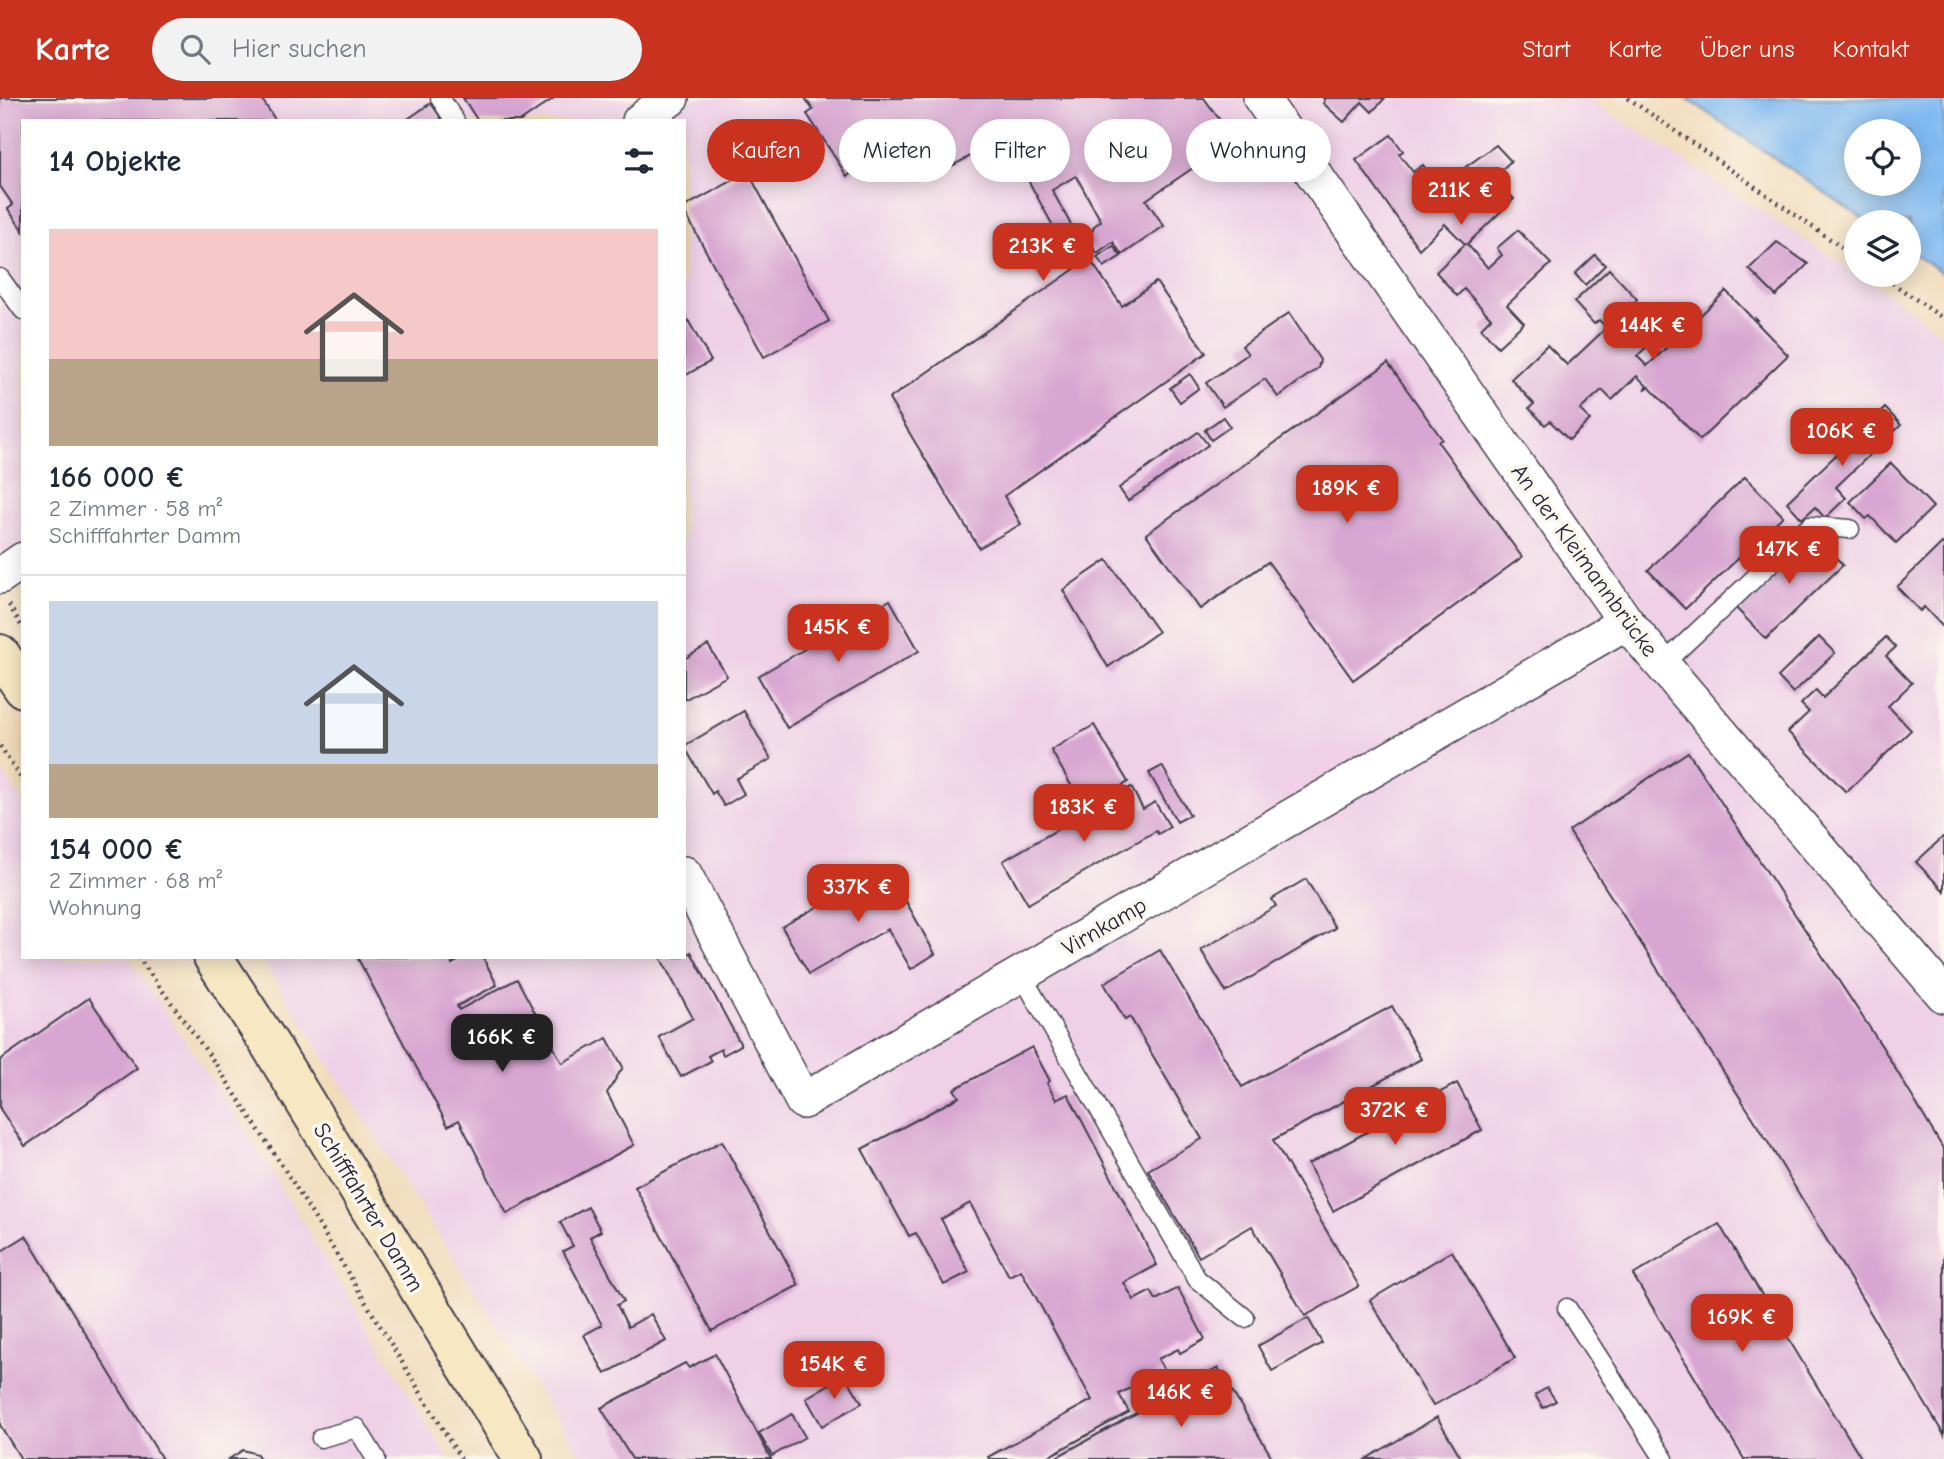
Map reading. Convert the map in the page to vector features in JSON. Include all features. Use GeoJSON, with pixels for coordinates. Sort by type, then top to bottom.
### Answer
{"type":"FeatureCollection","features":[{"type":"Feature","properties":{"kind":"main road"},"geometry":{"type":"LineString","coordinates":[[0,654],[21,685]]}},
{"type":"Feature","properties":{"kind":"main road","name":"Schifffahrter Damm"},"geometry":{"type":"LineString","coordinates":[[214,959],[523,1459]]}},
{"type":"Feature","properties":{"kind":"street"},"geometry":{"type":"LineString","coordinates":[[643,119],[671,98]]}},
{"type":"Feature","properties":{"kind":"street","name":"An der Kleimannbrücke"},"geometry":{"type":"LineString","coordinates":[[1261,98],[1626,622],[1944,995]]}},
{"type":"Feature","properties":{"kind":"street"},"geometry":{"type":"LineString","coordinates":[[0,576],[21,561]]}},
{"type":"Feature","properties":{"kind":"street","name":"Virnkamp"},"geometry":{"type":"LineString","coordinates":[[686,878],[803,1101],[1626,622]]}},
{"type":"Feature","properties":{"kind":"lane"},"geometry":{"type":"LineString","coordinates":[[440,98],[454,119]]}},
{"type":"Feature","properties":{"kind":"lane"},"geometry":{"type":"LineString","coordinates":[[0,278],[21,307]]}},
{"type":"Feature","properties":{"kind":"lane"},"geometry":{"type":"LineString","coordinates":[[1662,665],[1810,526],[1850,529]]}},
{"type":"Feature","properties":{"kind":"lane"},"geometry":{"type":"LineString","coordinates":[[1021,974],[1197,1279],[1245,1318]]}},
{"type":"Feature","properties":{"kind":"lane"},"geometry":{"type":"LineString","coordinates":[[1567,1308],[1664,1459]]}},
{"type":"Feature","properties":{"kind":"lane"},"geometry":{"type":"LineString","coordinates":[[321,1438],[357,1428],[376,1459]]}},
{"type":"Feature","properties":{"kind":"path"},"geometry":{"type":"LineString","coordinates":[[1628,98],[1844,249]]}},
{"type":"Feature","properties":{"kind":"path"},"geometry":{"type":"LineString","coordinates":[[1898,287],[1944,319]]}},
{"type":"Feature","properties":{"kind":"path"},"geometry":{"type":"LineString","coordinates":[[0,746],[21,778]]}},
{"type":"Feature","properties":{"kind":"path"},"geometry":{"type":"LineString","coordinates":[[139,959],[215,1063],[292,1181],[461,1459]]}},
{"type":"Feature","properties":{"kind":"shaded area"},"geometry":{"type":"Polygon","coordinates":[[[0,98],[1587,98],[1844,265],[1844,287],[1878,287],[1944,335],[1944,1459],[583,1459],[261,959],[686,959],[686,119],[21,119],[21,586],[0,554],[0,98]]]}},
{"type":"Feature","properties":{"kind":"shaded area"},"geometry":{"type":"Polygon","coordinates":[[[0,768],[21,799],[21,959],[129,959],[240,1121],[449,1459],[0,1459],[0,768]]]}},
{"type":"Feature","properties":{"kind":"water"},"geometry":{"type":"Polygon","coordinates":[[[1686,98],[1944,98],[1944,274],[1921,259],[1921,210],[1850,210],[1686,98]]]}},
{"type":"Feature","properties":{"kind":"building"},"geometry":{"type":"Polygon","coordinates":[[[0,98],[261,98],[275,119],[21,119],[21,228],[8,209],[13,205],[0,186],[0,98]]]}},
{"type":"Feature","properties":{"kind":"building"},"geometry":{"type":"Polygon","coordinates":[[[463,98],[554,98],[524,119],[477,119],[463,98]]]}},
{"type":"Feature","properties":{"kind":"building"},"geometry":{"type":"Polygon","coordinates":[[[805,98],[1204,98],[1219,119],[1186,119],[1186,173],[1146,200],[1164,226],[1122,255],[1113,242],[1097,253],[1089,242],[1094,226],[1101,221],[1076,176],[1070,180],[1070,119],[970,119],[970,156],[956,164],[956,119],[839,119],[839,164],[825,142],[825,119],[810,119],[807,114],[813,110],[805,98]]]}},
{"type":"Feature","properties":{"kind":"building"},"geometry":{"type":"Polygon","coordinates":[[[1323,98],[1385,98],[1372,112],[1362,102],[1344,122],[1323,103],[1323,98]]]}},
{"type":"Feature","properties":{"kind":"building"},"geometry":{"type":"Polygon","coordinates":[[[431,103],[442,119],[408,119],[431,103]]]}},
{"type":"Feature","properties":{"kind":"building"},"geometry":{"type":"Polygon","coordinates":[[[1391,135],[1403,151],[1399,154],[1413,172],[1423,165],[1438,187],[1496,145],[1511,161],[1494,177],[1514,199],[1467,244],[1488,268],[1502,255],[1497,248],[1518,230],[1551,264],[1507,305],[1524,323],[1498,347],[1481,328],[1491,318],[1464,289],[1457,296],[1436,272],[1465,244],[1445,224],[1419,249],[1356,160],[1391,135]]]}},
{"type":"Feature","properties":{"kind":"building"},"geometry":{"type":"Polygon","coordinates":[[[730,182],[753,182],[829,321],[764,357],[686,215],[686,206],[730,182]]]}},
{"type":"Feature","properties":{"kind":"building"},"geometry":{"type":"Polygon","coordinates":[[[1029,182],[1066,182],[1052,190],[1089,258],[1122,306],[1156,282],[1206,353],[1004,496],[1021,524],[979,548],[889,399],[1076,268],[1029,182]]]}},
{"type":"Feature","properties":{"kind":"building"},"geometry":{"type":"Polygon","coordinates":[[[1777,242],[1808,264],[1776,296],[1749,269],[1777,242]]]}},
{"type":"Feature","properties":{"kind":"building"},"geometry":{"type":"Polygon","coordinates":[[[1113,246],[1121,256],[1104,267],[1097,257],[1113,246]]]}},
{"type":"Feature","properties":{"kind":"building"},"geometry":{"type":"Polygon","coordinates":[[[1595,255],[1605,265],[1585,285],[1575,274],[1595,255]]]}},
{"type":"Feature","properties":{"kind":"building"},"geometry":{"type":"Polygon","coordinates":[[[1609,269],[1637,299],[1631,307],[1644,320],[1647,316],[1662,332],[1637,356],[1647,366],[1726,291],[1788,355],[1700,440],[1649,387],[1644,390],[1647,386],[1637,376],[1612,400],[1602,390],[1580,410],[1590,420],[1569,440],[1550,421],[1545,425],[1529,408],[1534,404],[1511,379],[1547,345],[1567,365],[1602,332],[1606,327],[1599,320],[1594,324],[1574,302],[1609,269]]]}},
{"type":"Feature","properties":{"kind":"building"},"geometry":{"type":"Polygon","coordinates":[[[1289,313],[1320,360],[1318,368],[1278,397],[1265,379],[1223,407],[1206,383],[1248,354],[1242,346],[1289,313]]]}},
{"type":"Feature","properties":{"kind":"building"},"geometry":{"type":"Polygon","coordinates":[[[686,317],[711,361],[686,375],[686,317]]]}},
{"type":"Feature","properties":{"kind":"building"},"geometry":{"type":"Polygon","coordinates":[[[1388,363],[1442,439],[1438,442],[1522,557],[1353,680],[1268,562],[1200,609],[1146,534],[1388,363]]]}},
{"type":"Feature","properties":{"kind":"building"},"geometry":{"type":"Polygon","coordinates":[[[1190,374],[1199,388],[1180,402],[1170,388],[1190,374]]]}},
{"type":"Feature","properties":{"kind":"building"},"geometry":{"type":"Polygon","coordinates":[[[1885,408],[1901,425],[1836,487],[1846,498],[1825,518],[1815,507],[1802,519],[1787,502],[1885,408]]]}},
{"type":"Feature","properties":{"kind":"building"},"geometry":{"type":"Polygon","coordinates":[[[1223,417],[1230,427],[1211,440],[1205,430],[1223,417]]]}},
{"type":"Feature","properties":{"kind":"building"},"geometry":{"type":"Polygon","coordinates":[[[1198,432],[1208,445],[1128,501],[1119,488],[1198,432]]]}},
{"type":"Feature","properties":{"kind":"building"},"geometry":{"type":"Polygon","coordinates":[[[1891,463],[1933,507],[1896,543],[1870,516],[1866,519],[1850,502],[1891,463]]]}},
{"type":"Feature","properties":{"kind":"building"},"geometry":{"type":"Polygon","coordinates":[[[1745,477],[1783,516],[1685,609],[1648,570],[1745,477]]]}},
{"type":"Feature","properties":{"kind":"building"},"geometry":{"type":"Polygon","coordinates":[[[1812,532],[1843,565],[1766,639],[1734,606],[1812,532]]]}},
{"type":"Feature","properties":{"kind":"building"},"geometry":{"type":"Polygon","coordinates":[[[1942,543],[1944,628],[1924,607],[1920,611],[1897,587],[1942,543]]]}},
{"type":"Feature","properties":{"kind":"building"},"geometry":{"type":"Polygon","coordinates":[[[1107,560],[1158,632],[1108,667],[1063,590],[1107,560]]]}},
{"type":"Feature","properties":{"kind":"building"},"geometry":{"type":"Polygon","coordinates":[[[890,600],[919,651],[787,728],[758,676],[890,600]]]}},
{"type":"Feature","properties":{"kind":"building"},"geometry":{"type":"Polygon","coordinates":[[[1819,637],[1835,653],[1793,693],[1778,677],[1819,637]]]}},
{"type":"Feature","properties":{"kind":"building"},"geometry":{"type":"Polygon","coordinates":[[[1886,637],[1896,647],[1886,656],[1912,683],[1888,706],[1911,730],[1846,792],[1788,732],[1809,712],[1801,704],[1816,690],[1823,698],[1886,637]]]}},
{"type":"Feature","properties":{"kind":"building"},"geometry":{"type":"Polygon","coordinates":[[[708,645],[727,676],[686,699],[686,658],[708,645]]]}},
{"type":"Feature","properties":{"kind":"building"},"geometry":{"type":"Polygon","coordinates":[[[744,711],[771,759],[736,779],[744,794],[724,806],[715,791],[712,794],[686,749],[686,745],[744,711]]]}},
{"type":"Feature","properties":{"kind":"building"},"geometry":{"type":"Polygon","coordinates":[[[1094,725],[1128,782],[1084,808],[1051,750],[1094,725]]]}},
{"type":"Feature","properties":{"kind":"building"},"geometry":{"type":"Polygon","coordinates":[[[1688,752],[1883,1048],[1944,1150],[1944,1435],[1757,1124],[1569,831],[1688,752]]]}},
{"type":"Feature","properties":{"kind":"building"},"geometry":{"type":"Polygon","coordinates":[[[1162,766],[1190,815],[1177,822],[1149,773],[1162,766]]]}},
{"type":"Feature","properties":{"kind":"building"},"geometry":{"type":"Polygon","coordinates":[[[1131,787],[1143,809],[1155,802],[1170,827],[1158,834],[1156,831],[1028,904],[1003,861],[1131,787]]]}},
{"type":"Feature","properties":{"kind":"building"},"geometry":{"type":"Polygon","coordinates":[[[1944,836],[1944,891],[1916,862],[1944,836]]]}},
{"type":"Feature","properties":{"kind":"building"},"geometry":{"type":"Polygon","coordinates":[[[887,867],[935,954],[911,969],[888,929],[809,974],[782,927],[887,867]]]}},
{"type":"Feature","properties":{"kind":"building"},"geometry":{"type":"Polygon","coordinates":[[[1306,879],[1335,928],[1226,992],[1201,950],[1276,906],[1272,899],[1306,879]]]}},
{"type":"Feature","properties":{"kind":"building"},"geometry":{"type":"Polygon","coordinates":[[[1160,950],[1242,1087],[1392,1006],[1421,1059],[1273,1140],[1359,1286],[1305,1316],[1252,1226],[1199,1257],[1148,1170],[1202,1139],[1130,1017],[1125,1020],[1104,983],[1160,950]]]}},
{"type":"Feature","properties":{"kind":"building"},"geometry":{"type":"Polygon","coordinates":[[[691,952],[741,1045],[723,1055],[721,1049],[708,1056],[711,1061],[681,1077],[659,1037],[693,1018],[661,959],[686,959],[691,952]]]}},
{"type":"Feature","properties":{"kind":"building"},"geometry":{"type":"Polygon","coordinates":[[[358,959],[450,959],[452,964],[461,959],[484,959],[497,985],[457,1006],[459,1010],[517,979],[562,1063],[607,1038],[623,1067],[607,1093],[634,1145],[507,1214],[459,1120],[448,1126],[358,959]]]}},
{"type":"Feature","properties":{"kind":"building"},"geometry":{"type":"Polygon","coordinates":[[[89,998],[137,1068],[25,1146],[0,1109],[0,1060],[89,998]]]}},
{"type":"Feature","properties":{"kind":"building"},"geometry":{"type":"Polygon","coordinates":[[[1032,1047],[1050,1081],[1047,1083],[1056,1100],[1068,1094],[1157,1265],[1124,1283],[1134,1300],[1151,1291],[1156,1300],[1178,1288],[1205,1339],[1180,1353],[1178,1349],[1158,1359],[1164,1370],[1119,1394],[1129,1412],[1044,1459],[989,1459],[988,1457],[1092,1400],[1021,1270],[1009,1276],[970,1203],[941,1219],[969,1272],[944,1285],[916,1233],[909,1236],[862,1149],[959,1097],[954,1089],[1032,1047]]]}},
{"type":"Feature","properties":{"kind":"building"},"geometry":{"type":"Polygon","coordinates":[[[1457,1083],[1482,1130],[1333,1211],[1308,1164],[1457,1083]]]}},
{"type":"Feature","properties":{"kind":"building"},"geometry":{"type":"Polygon","coordinates":[[[722,1141],[799,1285],[712,1331],[635,1187],[722,1141]]]}},
{"type":"Feature","properties":{"kind":"building"},"geometry":{"type":"Polygon","coordinates":[[[588,1207],[601,1231],[590,1237],[624,1301],[617,1305],[628,1327],[651,1314],[666,1341],[605,1374],[584,1335],[602,1325],[563,1251],[573,1246],[560,1222],[588,1207]]]}},
{"type":"Feature","properties":{"kind":"building"},"geometry":{"type":"Polygon","coordinates":[[[1719,1224],[1862,1459],[1744,1459],[1633,1275],[1719,1224]]]}},
{"type":"Feature","properties":{"kind":"building"},"geometry":{"type":"Polygon","coordinates":[[[26,1236],[162,1459],[21,1459],[0,1425],[0,1252],[26,1236]]]}},
{"type":"Feature","properties":{"kind":"building"},"geometry":{"type":"Polygon","coordinates":[[[1452,1251],[1515,1358],[1433,1406],[1370,1300],[1452,1251]]]}},
{"type":"Feature","properties":{"kind":"building"},"geometry":{"type":"Polygon","coordinates":[[[1308,1318],[1322,1343],[1272,1371],[1258,1346],[1308,1318]]]}},
{"type":"Feature","properties":{"kind":"building"},"geometry":{"type":"Polygon","coordinates":[[[715,1354],[771,1459],[632,1459],[601,1408],[685,1363],[689,1368],[715,1354]]]}},
{"type":"Feature","properties":{"kind":"building"},"geometry":{"type":"Polygon","coordinates":[[[1218,1368],[1273,1459],[1053,1459],[1218,1368]]]}},
{"type":"Feature","properties":{"kind":"building"},"geometry":{"type":"Polygon","coordinates":[[[845,1375],[862,1403],[822,1426],[806,1398],[845,1375]]]}},
{"type":"Feature","properties":{"kind":"building"},"geometry":{"type":"Polygon","coordinates":[[[1547,1388],[1556,1401],[1543,1408],[1535,1395],[1547,1388]]]}},
{"type":"Feature","properties":{"kind":"building"},"geometry":{"type":"Polygon","coordinates":[[[792,1414],[805,1437],[772,1456],[759,1433],[792,1414]]]}},
{"type":"Feature","properties":{"kind":"building"},"geometry":{"type":"Polygon","coordinates":[[[1437,1417],[1462,1459],[1366,1459],[1437,1417]]]}},
{"type":"Feature","properties":{"kind":"building"},"geometry":{"type":"Polygon","coordinates":[[[243,1450],[257,1454],[260,1459],[229,1459],[243,1450]]]}}]}
